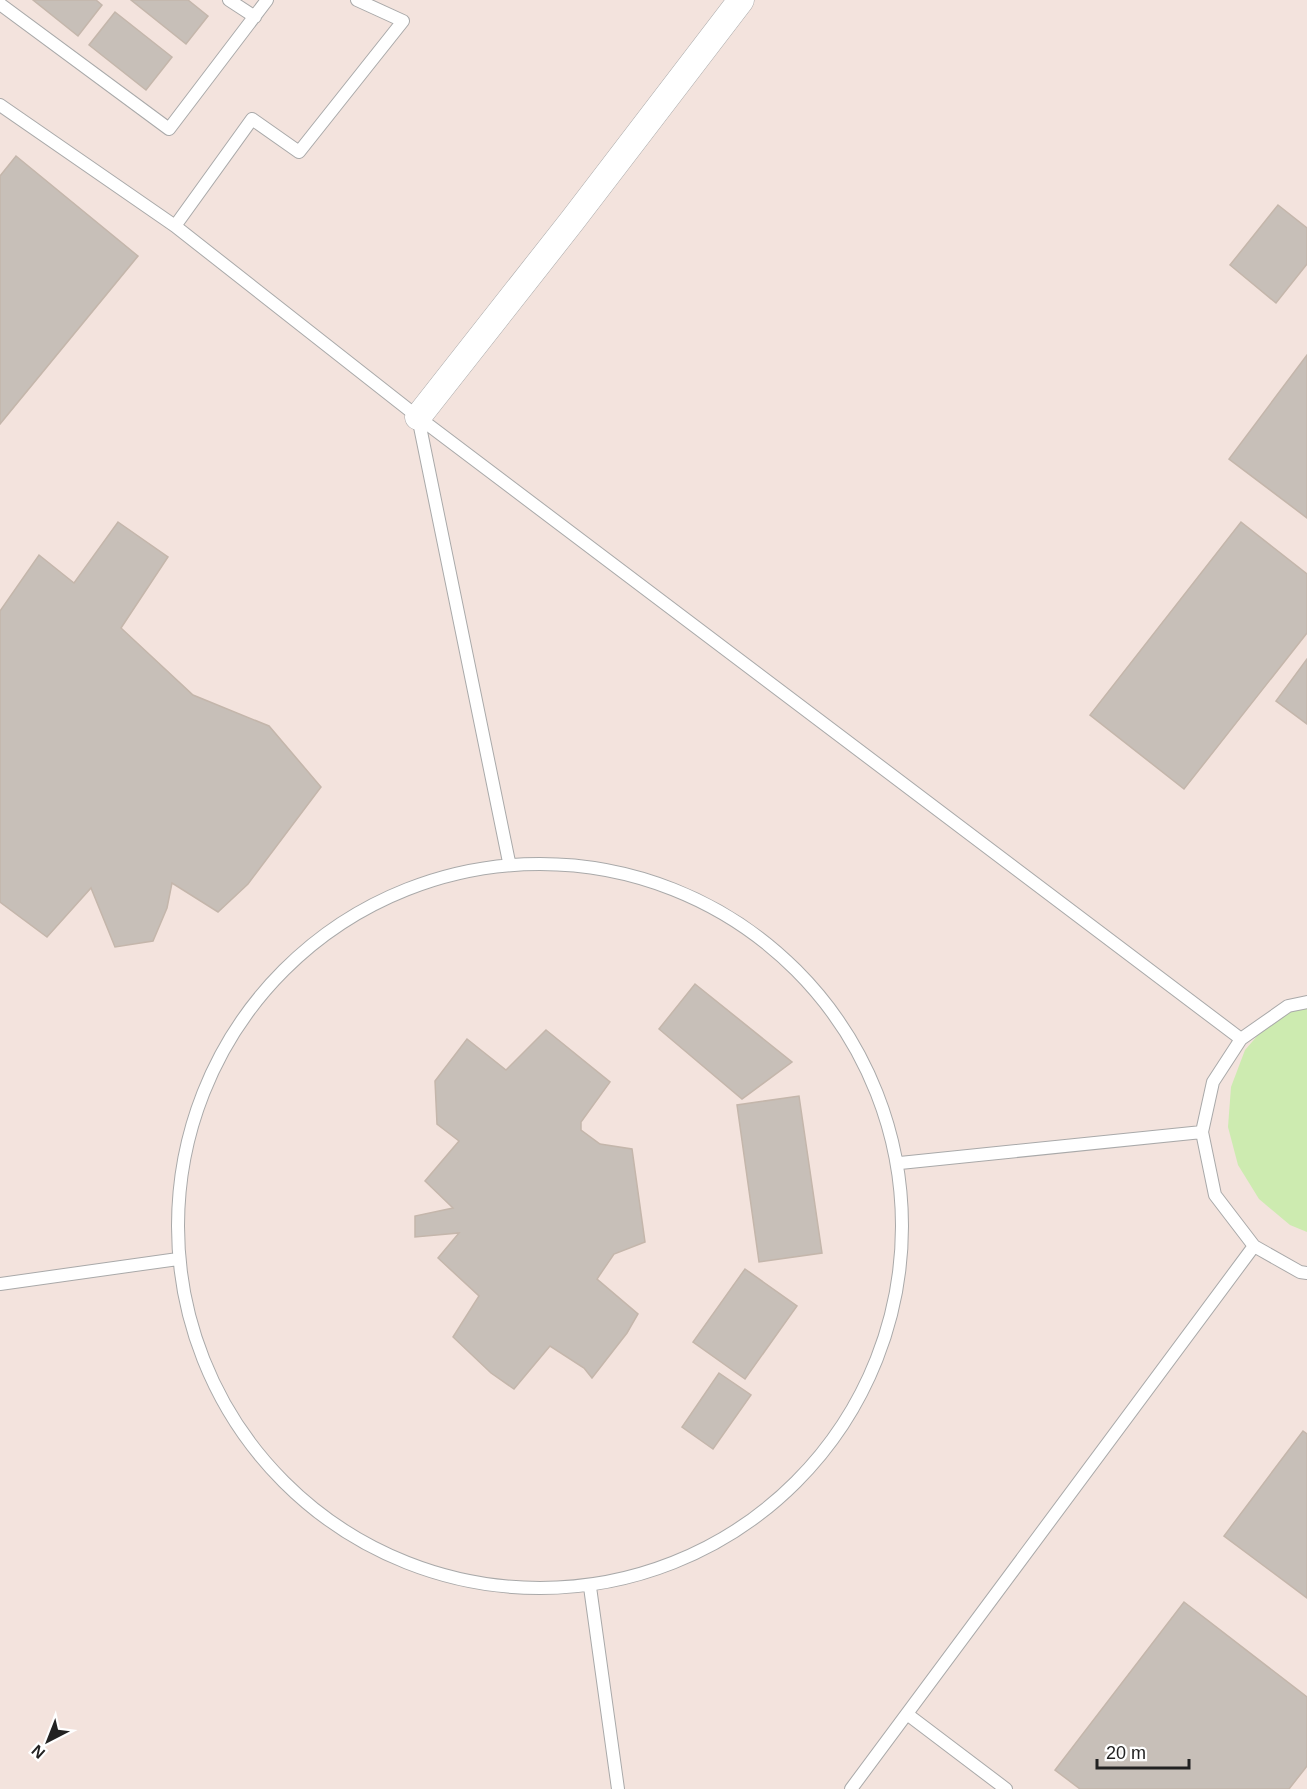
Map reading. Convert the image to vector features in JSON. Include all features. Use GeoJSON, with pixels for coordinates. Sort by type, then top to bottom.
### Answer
{"type":"FeatureCollection","features":[{"type":"Feature","properties":{"kind":"street"},"geometry":{"type":"LineString","coordinates":[[418,417],[572,222],[741,0]]}},
{"type":"Feature","properties":{"kind":"lane"},"geometry":{"type":"LineString","coordinates":[[229,0],[255,17]]}},
{"type":"Feature","properties":{"kind":"lane"},"geometry":{"type":"LineString","coordinates":[[0,4],[169,129],[267,0]]}},
{"type":"Feature","properties":{"kind":"lane"},"geometry":{"type":"LineString","coordinates":[[175,226],[252,119],[299,152],[403,21],[357,0]]}},
{"type":"Feature","properties":{"kind":"lane"},"geometry":{"type":"LineString","coordinates":[[0,105],[175,226],[418,417],[1241,1039]]}},
{"type":"Feature","properties":{"kind":"lane"},"geometry":{"type":"LineString","coordinates":[[418,417],[509,862]]}},
{"type":"Feature","properties":{"kind":"lane"},"geometry":{"type":"LineString","coordinates":[[509,862],[617,870],[717,908],[803,974],[865,1061],[900,1163],[902,1280],[866,1392],[797,1486],[702,1554],[590,1587],[507,1588],[424,1570],[348,1534],[292,1490],[283,1482],[231,1416],[195,1341],[178,1258],[185,1144],[227,1037],[301,950],[398,889],[509,862]]}},
{"type":"Feature","properties":{"kind":"lane"},"geometry":{"type":"LineString","coordinates":[[1307,1002],[1288,1006],[1241,1039],[1213,1082],[1202,1132],[1215,1195],[1254,1246],[1300,1272],[1307,1273]]}},
{"type":"Feature","properties":{"kind":"lane"},"geometry":{"type":"LineString","coordinates":[[900,1163],[1202,1132]]}},
{"type":"Feature","properties":{"kind":"lane"},"geometry":{"type":"LineString","coordinates":[[851,1789],[1254,1246]]}},
{"type":"Feature","properties":{"kind":"lane"},"geometry":{"type":"LineString","coordinates":[[0,1284],[178,1258]]}},
{"type":"Feature","properties":{"kind":"lane"},"geometry":{"type":"LineString","coordinates":[[590,1587],[618,1789]]}},
{"type":"Feature","properties":{"kind":"lane"},"geometry":{"type":"LineString","coordinates":[[907,1714],[1006,1789]]}},
{"type":"Feature","properties":{"kind":"shaded area"},"geometry":{"type":"Polygon","coordinates":[[[0,0],[1307,0],[1307,1789],[0,1789],[0,0]]]}},
{"type":"Feature","properties":{"kind":"green space"},"geometry":{"type":"Polygon","coordinates":[[[1307,998],[1307,1232],[1290,1225],[1259,1199],[1238,1165],[1228,1127],[1231,1087],[1245,1050],[1271,1020],[1307,998]]]}},
{"type":"Feature","properties":{"kind":"building"},"geometry":{"type":"Polygon","coordinates":[[[33,0],[96,0],[102,5],[78,36],[33,0]]]}},
{"type":"Feature","properties":{"kind":"building"},"geometry":{"type":"Polygon","coordinates":[[[131,0],[188,0],[208,16],[186,44],[131,0]]]}},
{"type":"Feature","properties":{"kind":"building"},"geometry":{"type":"Polygon","coordinates":[[[115,12],[172,57],[146,90],[89,45],[115,12]]]}},
{"type":"Feature","properties":{"kind":"building"},"geometry":{"type":"Polygon","coordinates":[[[16,156],[138,256],[0,424],[0,176],[16,156]]]}},
{"type":"Feature","properties":{"kind":"building"},"geometry":{"type":"Polygon","coordinates":[[[1278,205],[1307,228],[1307,264],[1276,303],[1230,265],[1278,205]]]}},
{"type":"Feature","properties":{"kind":"building"},"geometry":{"type":"Polygon","coordinates":[[[1307,355],[1307,518],[1229,459],[1307,355]]]}},
{"type":"Feature","properties":{"kind":"building"},"geometry":{"type":"Polygon","coordinates":[[[118,522],[168,557],[121,628],[193,695],[269,726],[321,787],[248,884],[218,912],[172,883],[167,908],[153,941],[115,947],[91,888],[47,937],[0,902],[0,611],[39,555],[74,583],[118,522]]]}},
{"type":"Feature","properties":{"kind":"building"},"geometry":{"type":"Polygon","coordinates":[[[1241,522],[1307,574],[1307,633],[1184,789],[1090,715],[1241,522]]]}},
{"type":"Feature","properties":{"kind":"building"},"geometry":{"type":"Polygon","coordinates":[[[1307,659],[1307,724],[1276,701],[1307,659]]]}},
{"type":"Feature","properties":{"kind":"building"},"geometry":{"type":"Polygon","coordinates":[[[695,984],[792,1062],[742,1099],[659,1029],[695,984]]]}},
{"type":"Feature","properties":{"kind":"building"},"geometry":{"type":"Polygon","coordinates":[[[546,1030],[610,1082],[581,1122],[581,1130],[600,1144],[632,1149],[645,1242],[614,1254],[597,1279],[638,1314],[627,1333],[592,1378],[584,1368],[550,1346],[514,1389],[491,1373],[453,1337],[479,1296],[438,1258],[459,1233],[415,1237],[415,1216],[453,1208],[425,1181],[459,1141],[437,1124],[435,1081],[467,1039],[506,1070],[546,1030]]]}},
{"type":"Feature","properties":{"kind":"building"},"geometry":{"type":"Polygon","coordinates":[[[799,1096],[822,1253],[759,1262],[737,1105],[799,1096]]]}},
{"type":"Feature","properties":{"kind":"building"},"geometry":{"type":"Polygon","coordinates":[[[745,1269],[797,1306],[745,1379],[693,1342],[745,1269]]]}},
{"type":"Feature","properties":{"kind":"building"},"geometry":{"type":"Polygon","coordinates":[[[719,1373],[751,1395],[713,1449],[682,1427],[719,1373]]]}},
{"type":"Feature","properties":{"kind":"building"},"geometry":{"type":"Polygon","coordinates":[[[1303,1431],[1307,1434],[1307,1598],[1224,1536],[1303,1431]]]}},
{"type":"Feature","properties":{"kind":"building"},"geometry":{"type":"Polygon","coordinates":[[[1184,1602],[1307,1697],[1307,1766],[1289,1789],[1080,1789],[1055,1770],[1184,1602]]]}}]}
